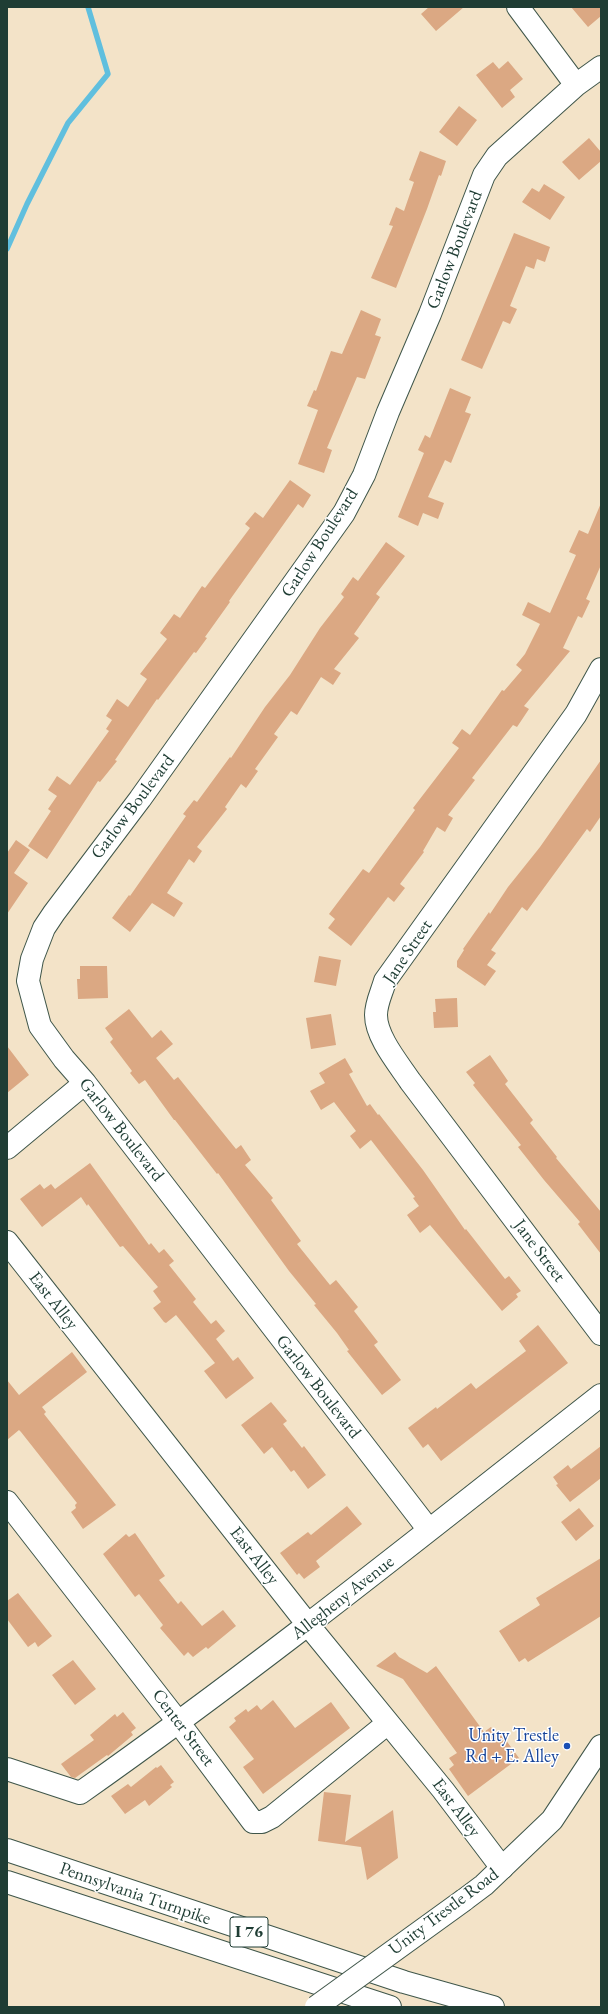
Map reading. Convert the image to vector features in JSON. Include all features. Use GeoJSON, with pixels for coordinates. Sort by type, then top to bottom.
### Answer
{"type":"FeatureCollection","features":[{"type":"Feature","properties":{"kind":"main road"},"geometry":{"type":"LineString","coordinates":[[518,7],[576,85]]}},
{"type":"Feature","properties":{"kind":"main road","name":"Garlow Boulevard"},"geometry":{"type":"LineString","coordinates":[[429,1530],[85,1083],[64,1059],[40,1026],[28,981],[32,959],[44,928],[149,786],[344,513],[364,475],[484,174],[497,156],[576,85],[601,66]]}},
{"type":"Feature","properties":{"kind":"main road","name":"Jane Street"},"geometry":{"type":"LineString","coordinates":[[601,669],[576,714],[386,981],[378,1003],[376,1016],[383,1040],[410,1081],[601,1334]]}},
{"type":"Feature","properties":{"kind":"main road"},"geometry":{"type":"LineString","coordinates":[[7,1148],[85,1083]]}},
{"type":"Feature","properties":{"kind":"main road","name":"East Alley"},"geometry":{"type":"LineString","coordinates":[[7,1242],[309,1626],[443,1790],[502,1868]]}},
{"type":"Feature","properties":{"kind":"main road","name":"Allegheny Avenue"},"geometry":{"type":"LineString","coordinates":[[7,1769],[80,1793],[179,1723],[309,1626],[601,1395]]}},
{"type":"Feature","properties":{"kind":"main road","name":"Center Street"},"geometry":{"type":"LineString","coordinates":[[7,1502],[14,1525],[179,1723],[253,1822],[258,1822],[272,1817],[388,1722]]}},
{"type":"Feature","properties":{"kind":"main road","name":"Unity Trestle Road"},"geometry":{"type":"LineString","coordinates":[[316,2007],[484,1885],[552,1820],[601,1746]]}},
{"type":"Feature","properties":{"kind":"main road","name":"Pennsylvania Turnpike"},"geometry":{"type":"LineString","coordinates":[[7,1850],[404,1982],[493,2007]]}},
{"type":"Feature","properties":{"kind":"main road","name":"Pennsylvania Turnpike"},"geometry":{"type":"LineString","coordinates":[[7,1882],[390,2007]]}},
{"type":"Feature","properties":{"kind":"building"},"geometry":{"type":"Polygon","coordinates":[[[429,7],[464,7],[436,31],[421,14],[429,7]]]}},
{"type":"Feature","properties":{"kind":"building"},"geometry":{"type":"Polygon","coordinates":[[[571,7],[601,7],[601,16],[588,27],[571,7]]]}},
{"type":"Feature","properties":{"kind":"building"},"geometry":{"type":"Polygon","coordinates":[[[508,61],[523,79],[510,90],[515,97],[502,108],[476,75],[493,62],[499,69],[508,61]]]}},
{"type":"Feature","properties":{"kind":"building"},"geometry":{"type":"Polygon","coordinates":[[[459,106],[477,120],[457,146],[439,132],[459,106]]]}},
{"type":"Feature","properties":{"kind":"building"},"geometry":{"type":"Polygon","coordinates":[[[589,138],[601,152],[601,161],[579,180],[562,162],[589,138]]]}},
{"type":"Feature","properties":{"kind":"building"},"geometry":{"type":"Polygon","coordinates":[[[420,151],[446,161],[441,176],[439,175],[396,288],[371,278],[393,226],[389,225],[396,207],[404,211],[414,182],[409,180],[420,151]]]}},
{"type":"Feature","properties":{"kind":"building"},"geometry":{"type":"Polygon","coordinates":[[[544,184],[565,197],[550,220],[522,202],[532,188],[539,192],[544,184]]]}},
{"type":"Feature","properties":{"kind":"building"},"geometry":{"type":"Polygon","coordinates":[[[514,233],[550,247],[545,262],[537,259],[534,269],[526,266],[510,306],[517,309],[510,324],[503,321],[482,369],[461,360],[514,233]]]}},
{"type":"Feature","properties":{"kind":"building"},"geometry":{"type":"Polygon","coordinates":[[[361,310],[381,319],[375,335],[381,337],[365,379],[357,377],[327,448],[332,450],[324,473],[298,464],[318,410],[307,406],[314,390],[316,391],[331,351],[342,354],[361,310]]]}},
{"type":"Feature","properties":{"kind":"building"},"geometry":{"type":"Polygon","coordinates":[[[450,388],[471,397],[465,412],[471,414],[451,463],[445,460],[428,497],[444,503],[438,519],[423,513],[418,526],[398,517],[424,453],[418,450],[425,435],[430,438],[450,388]]]}},
{"type":"Feature","properties":{"kind":"building"},"geometry":{"type":"Polygon","coordinates":[[[290,480],[311,495],[303,508],[298,504],[229,601],[230,602],[205,637],[207,638],[196,653],[194,652],[158,700],[157,699],[115,760],[117,761],[100,782],[98,781],[47,859],[28,846],[51,811],[48,809],[57,796],[48,790],[57,776],[70,785],[109,731],[106,729],[112,720],[106,716],[117,699],[128,707],[147,679],[140,674],[167,639],[160,633],[174,614],[180,618],[202,586],[205,588],[250,528],[245,524],[255,512],[263,518],[290,480]]]}},
{"type":"Feature","properties":{"kind":"building"},"geometry":{"type":"Polygon","coordinates":[[[601,503],[601,565],[586,599],[590,601],[582,618],[578,616],[563,648],[570,651],[524,706],[529,709],[517,727],[513,725],[472,778],[475,780],[448,815],[453,818],[445,832],[437,827],[423,851],[424,852],[400,884],[405,888],[394,902],[388,897],[351,946],[328,928],[335,919],[329,914],[363,869],[369,873],[415,810],[413,808],[459,748],[452,743],[462,729],[470,735],[502,690],[504,691],[522,670],[516,665],[525,654],[540,624],[522,615],[528,602],[550,613],[576,555],[569,552],[579,530],[588,534],[601,503]]]}},
{"type":"Feature","properties":{"kind":"building"},"geometry":{"type":"Polygon","coordinates":[[[386,542],[405,556],[376,594],[380,597],[354,634],[359,638],[334,669],[341,673],[333,685],[321,677],[297,715],[291,711],[274,734],[278,737],[255,769],[258,771],[246,788],[241,784],[225,807],[227,809],[197,847],[202,851],[194,863],[189,859],[167,893],[183,903],[174,917],[152,903],[130,932],[112,918],[129,895],[130,896],[186,816],[183,814],[194,800],[197,802],[230,757],[231,758],[265,707],[290,675],[320,628],[344,597],[341,594],[353,577],[358,581],[386,542]]]}},
{"type":"Feature","properties":{"kind":"building"},"geometry":{"type":"Polygon","coordinates":[[[601,760],[601,816],[590,832],[587,829],[527,911],[522,907],[491,950],[496,953],[487,965],[496,971],[485,986],[457,967],[457,961],[464,950],[463,949],[489,912],[490,914],[508,887],[540,847],[601,760]]]}},
{"type":"Feature","properties":{"kind":"building"},"geometry":{"type":"Polygon","coordinates":[[[16,840],[30,850],[14,873],[28,883],[7,914],[7,853],[16,840]]]}},
{"type":"Feature","properties":{"kind":"building"},"geometry":{"type":"Polygon","coordinates":[[[319,956],[341,960],[336,986],[314,982],[319,956]]]}},
{"type":"Feature","properties":{"kind":"building"},"geometry":{"type":"Polygon","coordinates":[[[80,966],[107,966],[108,998],[78,999],[77,979],[80,979],[80,966]]]}},
{"type":"Feature","properties":{"kind":"building"},"geometry":{"type":"Polygon","coordinates":[[[457,998],[458,1027],[434,1028],[433,1012],[436,1012],[435,999],[457,998]]]}},
{"type":"Feature","properties":{"kind":"building"},"geometry":{"type":"Polygon","coordinates":[[[129,1009],[152,1038],[161,1030],[173,1044],[156,1058],[174,1080],[178,1077],[236,1149],[241,1145],[251,1160],[245,1165],[273,1198],[271,1200],[301,1241],[297,1244],[330,1285],[336,1280],[358,1307],[354,1311],[378,1342],[374,1345],[401,1380],[382,1395],[347,1351],[349,1350],[337,1333],[314,1305],[316,1304],[289,1271],[218,1173],[217,1174],[174,1120],[145,1080],[139,1084],[130,1073],[132,1071],[110,1042],[113,1039],[105,1028],[129,1009]]]}},
{"type":"Feature","properties":{"kind":"building"},"geometry":{"type":"Polygon","coordinates":[[[331,1014],[336,1045],[311,1049],[306,1018],[331,1014]]]}},
{"type":"Feature","properties":{"kind":"building"},"geometry":{"type":"Polygon","coordinates":[[[7,1046],[29,1075],[7,1093],[7,1046]]]}},
{"type":"Feature","properties":{"kind":"building"},"geometry":{"type":"Polygon","coordinates":[[[490,1055],[508,1081],[505,1084],[533,1120],[530,1123],[557,1157],[556,1158],[601,1212],[601,1254],[578,1224],[580,1222],[518,1147],[521,1145],[473,1085],[475,1083],[466,1072],[490,1055]]]}},
{"type":"Feature","properties":{"kind":"building"},"geometry":{"type":"Polygon","coordinates":[[[345,1058],[353,1072],[349,1074],[367,1106],[370,1104],[378,1115],[379,1114],[423,1170],[465,1230],[466,1229],[505,1279],[509,1276],[521,1291],[516,1294],[518,1297],[502,1311],[430,1225],[420,1233],[407,1215],[419,1206],[413,1198],[415,1197],[371,1140],[360,1149],[350,1136],[356,1131],[334,1102],[321,1110],[310,1091],[325,1083],[319,1073],[345,1058]]]}},
{"type":"Feature","properties":{"kind":"building"},"geometry":{"type":"Polygon","coordinates":[[[90,1163],[149,1245],[151,1243],[159,1253],[164,1249],[174,1261],[169,1265],[196,1299],[193,1302],[211,1324],[216,1320],[225,1331],[216,1339],[233,1361],[238,1357],[254,1378],[226,1399],[204,1371],[215,1363],[176,1315],[166,1323],[164,1322],[153,1308],[161,1302],[153,1291],[158,1287],[123,1246],[120,1247],[88,1204],[87,1206],[81,1197],[42,1227],[20,1199],[40,1184],[44,1189],[51,1184],[55,1189],[90,1163]]]}},
{"type":"Feature","properties":{"kind":"building"},"geometry":{"type":"Polygon","coordinates":[[[538,1325],[568,1363],[441,1461],[428,1444],[423,1448],[408,1428],[436,1407],[437,1409],[471,1383],[476,1389],[526,1351],[519,1341],[538,1325]]]}},
{"type":"Feature","properties":{"kind":"building"},"geometry":{"type":"Polygon","coordinates":[[[72,1352],[87,1372],[42,1407],[46,1412],[44,1414],[116,1505],[83,1529],[71,1512],[76,1508],[75,1505],[77,1503],[21,1432],[19,1430],[7,1440],[7,1380],[19,1395],[72,1352]]]}},
{"type":"Feature","properties":{"kind":"building"},"geometry":{"type":"Polygon","coordinates":[[[271,1402],[287,1421],[283,1424],[302,1448],[304,1446],[326,1475],[308,1489],[294,1470],[291,1472],[272,1447],[264,1454],[241,1425],[271,1402]]]}},
{"type":"Feature","properties":{"kind":"building"},"geometry":{"type":"Polygon","coordinates":[[[601,1446],[601,1478],[570,1502],[556,1485],[558,1484],[553,1477],[568,1465],[571,1469],[601,1446]]]}},
{"type":"Feature","properties":{"kind":"building"},"geometry":{"type":"Polygon","coordinates":[[[347,1506],[362,1524],[316,1561],[320,1567],[304,1579],[299,1573],[297,1575],[280,1553],[308,1532],[311,1535],[347,1506]]]}},
{"type":"Feature","properties":{"kind":"building"},"geometry":{"type":"Polygon","coordinates":[[[579,1508],[594,1526],[576,1541],[561,1522],[579,1508]]]}},
{"type":"Feature","properties":{"kind":"building"},"geometry":{"type":"Polygon","coordinates":[[[135,1533],[165,1576],[159,1580],[178,1604],[181,1601],[202,1626],[223,1610],[236,1626],[208,1649],[206,1647],[193,1657],[188,1652],[184,1656],[160,1628],[163,1625],[139,1594],[135,1597],[103,1554],[126,1534],[129,1537],[135,1533]]]}},
{"type":"Feature","properties":{"kind":"building"},"geometry":{"type":"Polygon","coordinates":[[[601,1558],[601,1616],[528,1662],[525,1658],[519,1662],[499,1631],[540,1605],[536,1598],[601,1558]]]}},
{"type":"Feature","properties":{"kind":"building"},"geometry":{"type":"Polygon","coordinates":[[[18,1593],[52,1636],[38,1647],[35,1642],[28,1647],[7,1619],[7,1601],[18,1593]]]}},
{"type":"Feature","properties":{"kind":"building"},"geometry":{"type":"Polygon","coordinates":[[[395,1652],[399,1657],[427,1673],[436,1666],[484,1732],[491,1727],[496,1734],[500,1732],[519,1758],[468,1796],[449,1769],[454,1765],[449,1758],[457,1753],[403,1679],[376,1666],[395,1652]]]}},
{"type":"Feature","properties":{"kind":"building"},"geometry":{"type":"Polygon","coordinates":[[[73,1660],[96,1689],[75,1705],[52,1675],[73,1660]]]}},
{"type":"Feature","properties":{"kind":"building"},"geometry":{"type":"Polygon","coordinates":[[[273,1700],[295,1728],[331,1702],[350,1728],[263,1794],[243,1767],[254,1759],[229,1727],[236,1721],[234,1718],[246,1709],[248,1712],[257,1705],[261,1710],[273,1700]]]}},
{"type":"Feature","properties":{"kind":"building"},"geometry":{"type":"Polygon","coordinates":[[[123,1712],[136,1728],[131,1732],[133,1735],[108,1756],[107,1755],[75,1778],[71,1777],[61,1764],[94,1740],[90,1735],[115,1714],[117,1717],[123,1712]]]}},
{"type":"Feature","properties":{"kind":"building"},"geometry":{"type":"Polygon","coordinates":[[[161,1765],[174,1782],[170,1785],[172,1787],[149,1806],[145,1800],[125,1814],[111,1796],[128,1784],[131,1787],[156,1767],[157,1768],[161,1765]]]}},
{"type":"Feature","properties":{"kind":"building"},"geometry":{"type":"Polygon","coordinates":[[[324,1792],[351,1795],[345,1842],[393,1810],[398,1858],[367,1880],[361,1847],[318,1841],[324,1792]]]}},
{"type":"Feature","properties":{"kind":"waterway"},"geometry":{"type":"LineString","coordinates":[[7,249],[27,204],[68,123],[108,74],[88,7]]}},
{"type":"Feature","properties":{"kind":"place","name":"Unity Trestle Rd + E. Alley"},"geometry":{"type":"Point","coordinates":[567,1746]}}]}
